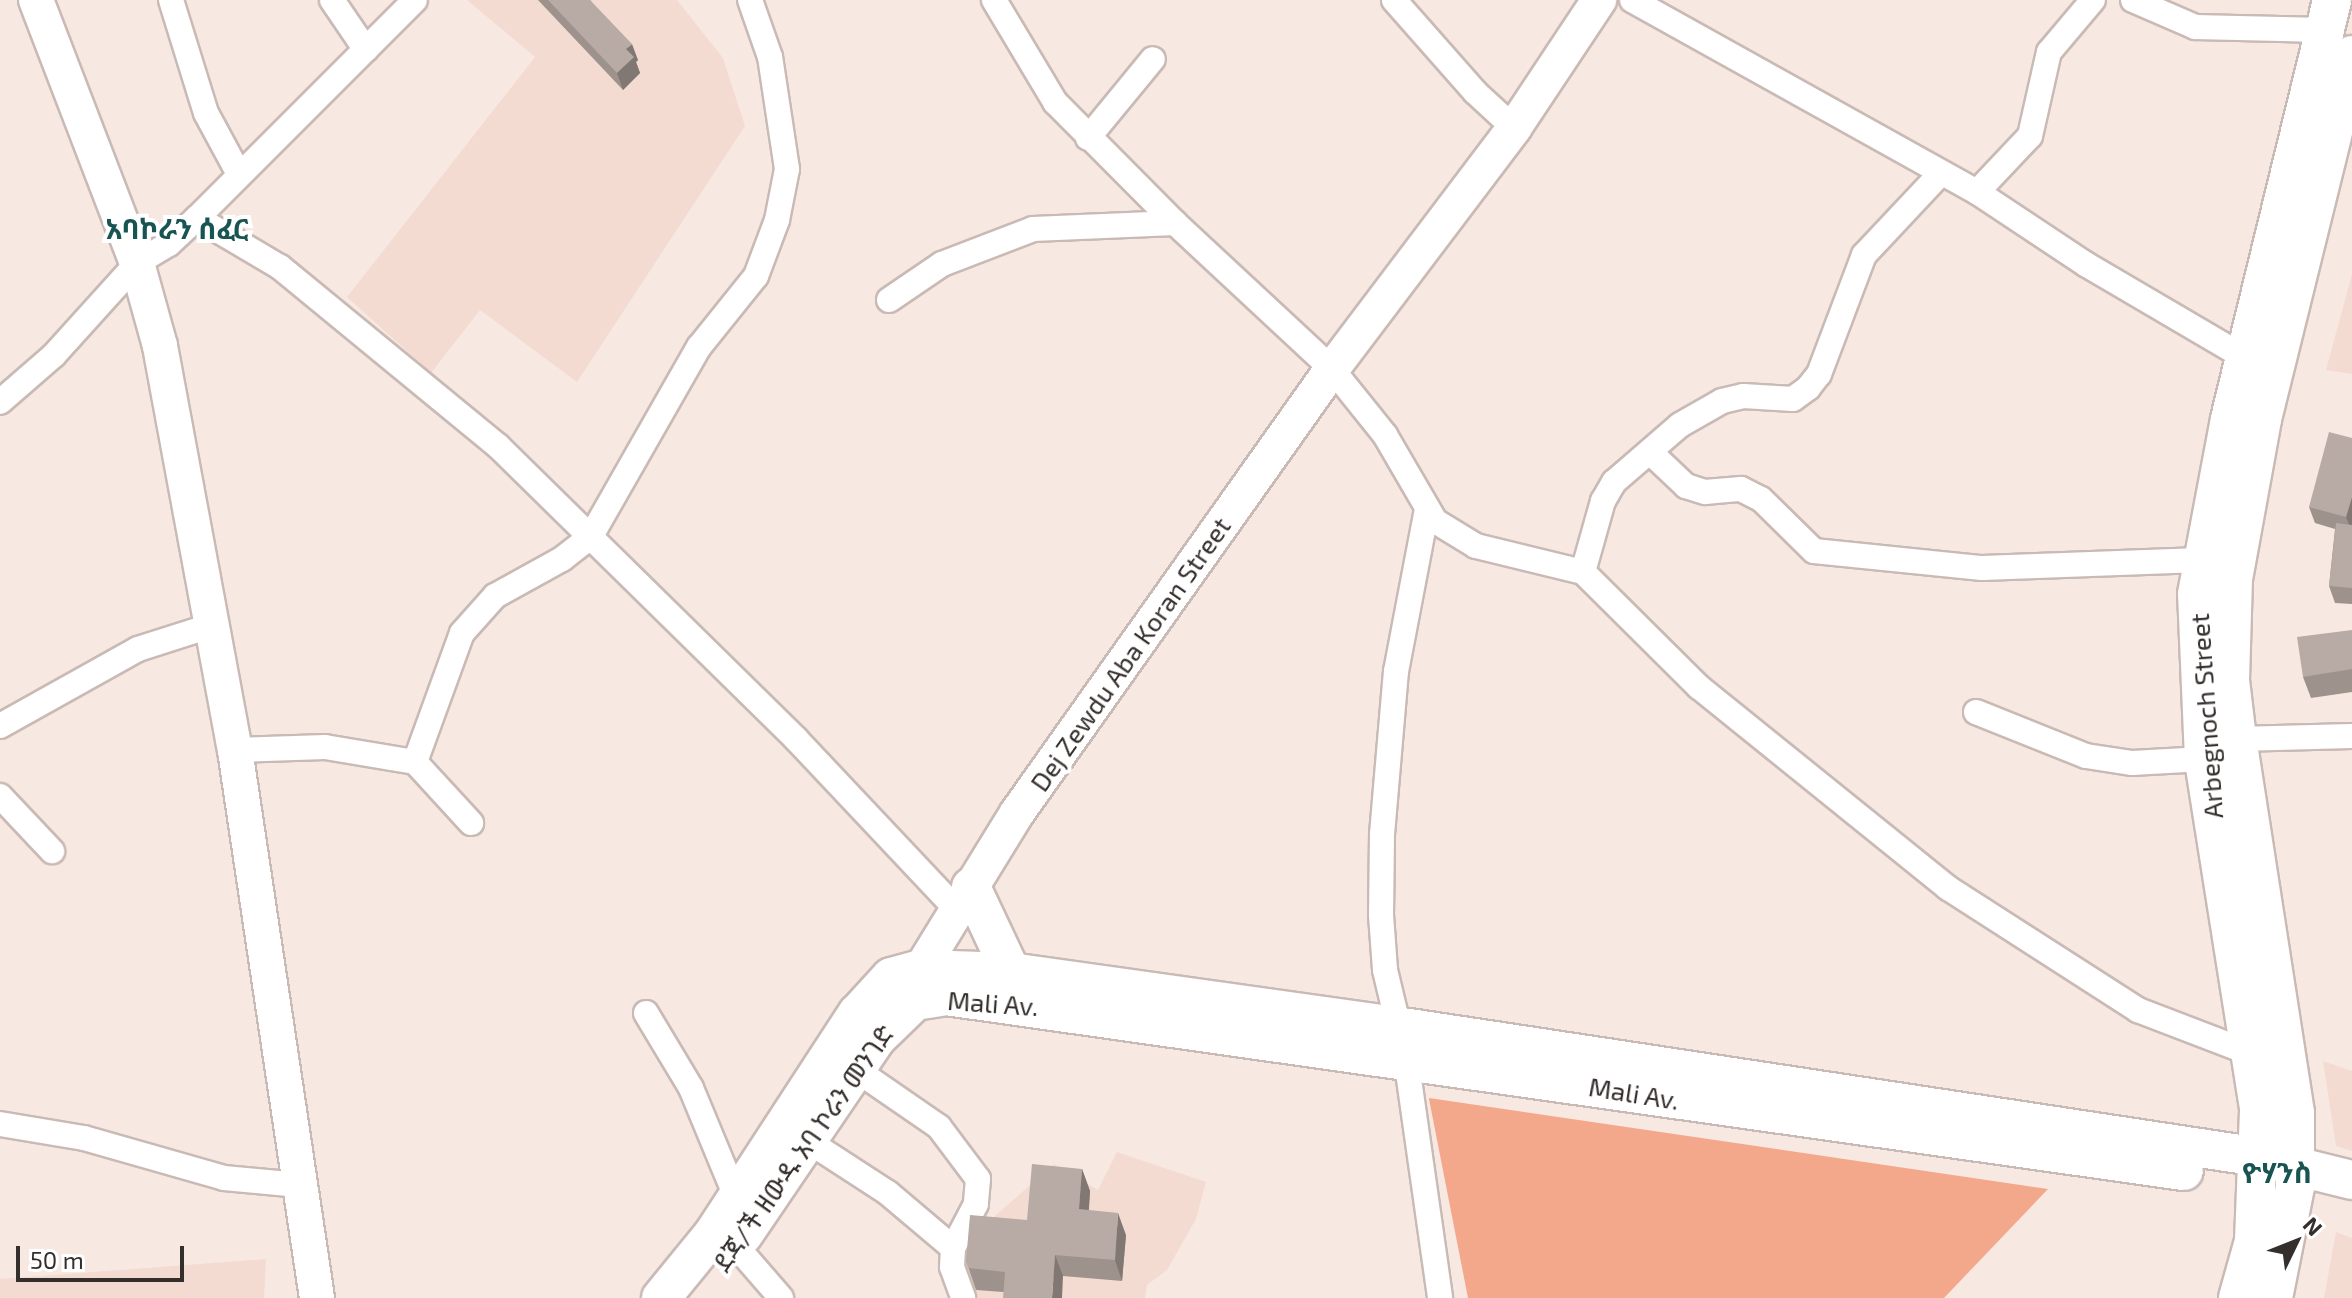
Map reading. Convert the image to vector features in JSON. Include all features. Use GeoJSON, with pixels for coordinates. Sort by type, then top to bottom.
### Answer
{"type":"FeatureCollection","features":[{"type":"Feature","properties":{"kind":"main road"},"geometry":{"type":"LineString","coordinates":[[36,0],[137,263],[160,346],[235,750],[317,1298]]}},
{"type":"Feature","properties":{"kind":"main road","name":"Dej Zewdu Aba Koran Street"},"geometry":{"type":"LineString","coordinates":[[918,985],[964,898],[1017,813],[1332,369],[1514,128],[1599,0]]}},
{"type":"Feature","properties":{"kind":"main road","name":"Arbegnoch Street"},"geometry":{"type":"LineString","coordinates":[[2238,1298],[2254,1241],[2259,1108],[2204,759],[2196,633],[2201,560],[2244,357],[2327,15]]}},
{"type":"Feature","properties":{"kind":"main road","name":"Arbegnoch Street"},"geometry":{"type":"LineString","coordinates":[[2273,1298],[2296,1176],[2288,1056],[2258,899],[2237,739],[2230,641],[2240,526],[2268,390],[2352,55]]}},
{"type":"Feature","properties":{"kind":"main road"},"geometry":{"type":"LineString","coordinates":[[964,898],[1011,972]]}},
{"type":"Feature","properties":{"kind":"main road","name":"Mali Av."},"geometry":{"type":"LineString","coordinates":[[918,985],[1011,972],[1401,1042],[2091,1147],[2258,1168],[2296,1176],[2352,1180]]}},
{"type":"Feature","properties":{"kind":"main road"},"geometry":{"type":"LineString","coordinates":[[661,1298],[725,1239],[737,1199],[857,1014],[891,977],[918,985]]}},
{"type":"Feature","properties":{"kind":"main road","name":"Mali Av."},"geometry":{"type":"LineString","coordinates":[[918,985],[976,996],[1401,1042]]}},
{"type":"Feature","properties":{"kind":"main road","name":"ደጃ/ች ዘውዱ አባ ኮራን መንገድ"},"geometry":{"type":"LineString","coordinates":[[696,1298],[725,1239],[808,1141],[855,1069],[918,985]]}},
{"type":"Feature","properties":{"kind":"main road","name":"Mali Av."},"geometry":{"type":"LineString","coordinates":[[2296,1176],[2352,1200]]}},
{"type":"Feature","properties":{"kind":"street"},"geometry":{"type":"LineString","coordinates":[[171,0],[206,113],[239,174]]}},
{"type":"Feature","properties":{"kind":"street"},"geometry":{"type":"LineString","coordinates":[[332,0],[366,50]]}},
{"type":"Feature","properties":{"kind":"street"},"geometry":{"type":"LineString","coordinates":[[0,402],[54,355],[137,263],[169,244],[197,218],[415,0]]}},
{"type":"Feature","properties":{"kind":"street"},"geometry":{"type":"LineString","coordinates":[[415,762],[455,648],[478,611],[591,536],[699,347],[756,276],[777,220],[787,169],[770,57],[750,0]]}},
{"type":"Feature","properties":{"kind":"street"},"geometry":{"type":"LineString","coordinates":[[994,0],[1034,72],[1088,138],[1332,369],[1385,435],[1431,515],[1476,546],[1583,572],[1699,687],[1935,879],[2105,992],[2250,1053]]}},
{"type":"Feature","properties":{"kind":"street"},"geometry":{"type":"LineString","coordinates":[[1394,0],[1475,92],[1514,128]]}},
{"type":"Feature","properties":{"kind":"street"},"geometry":{"type":"LineString","coordinates":[[1632,0],[1698,32],[1977,192],[2075,257],[2244,357]]}},
{"type":"Feature","properties":{"kind":"street"},"geometry":{"type":"LineString","coordinates":[[1977,192],[2030,136],[2049,52],[2093,0]]}},
{"type":"Feature","properties":{"kind":"street"},"geometry":{"type":"LineString","coordinates":[[2133,0],[2195,27],[2327,15]]}},
{"type":"Feature","properties":{"kind":"street"},"geometry":{"type":"LineString","coordinates":[[1088,138],[1153,59]]}},
{"type":"Feature","properties":{"kind":"street"},"geometry":{"type":"LineString","coordinates":[[1583,572],[1603,501],[1614,482],[1680,425],[1722,401],[1743,396],[1793,399],[1808,388],[1819,374],[1864,255],[1941,173]]}},
{"type":"Feature","properties":{"kind":"street"},"geometry":{"type":"LineString","coordinates":[[197,218],[280,267],[498,446],[902,848],[964,898]]}},
{"type":"Feature","properties":{"kind":"street"},"geometry":{"type":"LineString","coordinates":[[889,300],[942,264],[1033,229],[1175,223]]}},
{"type":"Feature","properties":{"kind":"street"},"geometry":{"type":"LineString","coordinates":[[1650,452],[1686,486],[1705,492],[1741,489],[1761,499],[1814,551],[1982,568],[2101,560],[2201,560]]}},
{"type":"Feature","properties":{"kind":"street"},"geometry":{"type":"LineString","coordinates":[[1431,515],[1396,671],[1382,835],[1382,929],[1440,1298]]}},
{"type":"Feature","properties":{"kind":"street"},"geometry":{"type":"LineString","coordinates":[[0,726],[98,668],[210,626]]}},
{"type":"Feature","properties":{"kind":"street"},"geometry":{"type":"LineString","coordinates":[[1976,712],[2086,756],[2132,763],[2204,759]]}},
{"type":"Feature","properties":{"kind":"street"},"geometry":{"type":"LineString","coordinates":[[2237,739],[2352,736]]}},
{"type":"Feature","properties":{"kind":"street"},"geometry":{"type":"LineString","coordinates":[[235,750],[275,745],[325,747],[415,762],[471,823]]}},
{"type":"Feature","properties":{"kind":"street"},"geometry":{"type":"LineString","coordinates":[[0,796],[52,851]]}},
{"type":"Feature","properties":{"kind":"street"},"geometry":{"type":"LineString","coordinates":[[646,1013],[691,1088],[737,1199]]}},
{"type":"Feature","properties":{"kind":"street"},"geometry":{"type":"LineString","coordinates":[[855,1069],[939,1127],[978,1179],[976,1204],[953,1248],[952,1267],[963,1298]]}},
{"type":"Feature","properties":{"kind":"street"},"geometry":{"type":"LineString","coordinates":[[0,1124],[84,1138],[224,1178],[300,1185]]}},
{"type":"Feature","properties":{"kind":"street"},"geometry":{"type":"LineString","coordinates":[[808,1141],[888,1193],[953,1248]]}},
{"type":"Feature","properties":{"kind":"street"},"geometry":{"type":"LineString","coordinates":[[725,1239],[781,1298]]}},
{"type":"Feature","properties":{"kind":"shaded area"},"geometry":{"type":"Polygon","coordinates":[[[467,0],[677,0],[723,58],[745,126],[577,382],[480,310],[431,373],[347,297],[535,57],[467,0]]]}},
{"type":"Feature","properties":{"kind":"shaded area"},"geometry":{"type":"Polygon","coordinates":[[[2352,274],[2352,374],[2326,370],[2352,274]]]}},
{"type":"Feature","properties":{"kind":"shaded area"},"geometry":{"type":"Polygon","coordinates":[[[2323,1061],[2352,1071],[2352,1151],[2336,1146],[2323,1061]]]}},
{"type":"Feature","properties":{"kind":"shaded area"},"geometry":{"type":"Polygon","coordinates":[[[1429,1098],[2048,1189],[1944,1298],[1468,1298],[1429,1098]]]}},
{"type":"Feature","properties":{"kind":"shaded area"},"geometry":{"type":"Polygon","coordinates":[[[1117,1152],[1206,1182],[1196,1219],[1167,1270],[1147,1285],[1145,1298],[979,1298],[947,1258],[1054,1164],[1098,1190],[1117,1152]]]}},
{"type":"Feature","properties":{"kind":"shaded area"},"geometry":{"type":"Polygon","coordinates":[[[2336,1232],[2352,1238],[2352,1298],[2324,1298],[2336,1232]]]}},
{"type":"Feature","properties":{"kind":"shaded area"},"geometry":{"type":"Polygon","coordinates":[[[266,1259],[264,1298],[0,1298],[0,1279],[266,1259]]]}},
{"type":"Feature","properties":{"kind":"building"},"geometry":{"type":"Polygon","coordinates":[[[548,0],[590,0],[632,44],[626,49],[634,57],[617,73],[548,0]]]}},
{"type":"Feature","properties":{"kind":"building"},"geometry":{"type":"Polygon","coordinates":[[[2329,432],[2352,438],[2352,497],[2346,517],[2309,507],[2329,432]]]}},
{"type":"Feature","properties":{"kind":"building"},"geometry":{"type":"Polygon","coordinates":[[[2336,523],[2352,525],[2352,588],[2329,586],[2336,523]]]}},
{"type":"Feature","properties":{"kind":"building"},"geometry":{"type":"Polygon","coordinates":[[[2352,630],[2352,669],[2303,677],[2297,637],[2352,630]]]}},
{"type":"Feature","properties":{"kind":"building"},"geometry":{"type":"Polygon","coordinates":[[[1032,1164],[1082,1169],[1079,1209],[1118,1213],[1115,1260],[1055,1255],[1052,1298],[1003,1298],[1005,1272],[968,1268],[970,1215],[1027,1220],[1032,1164]]]}},
{"type":"Feature","properties":{"kind":"district","name":"አባኮራን ሰፈር"},"geometry":{"type":"Point","coordinates":[177,228]}},
{"type":"Feature","properties":{"kind":"district","name":"ዮሃንስ"},"geometry":{"type":"Point","coordinates":[2277,1172]}}]}
